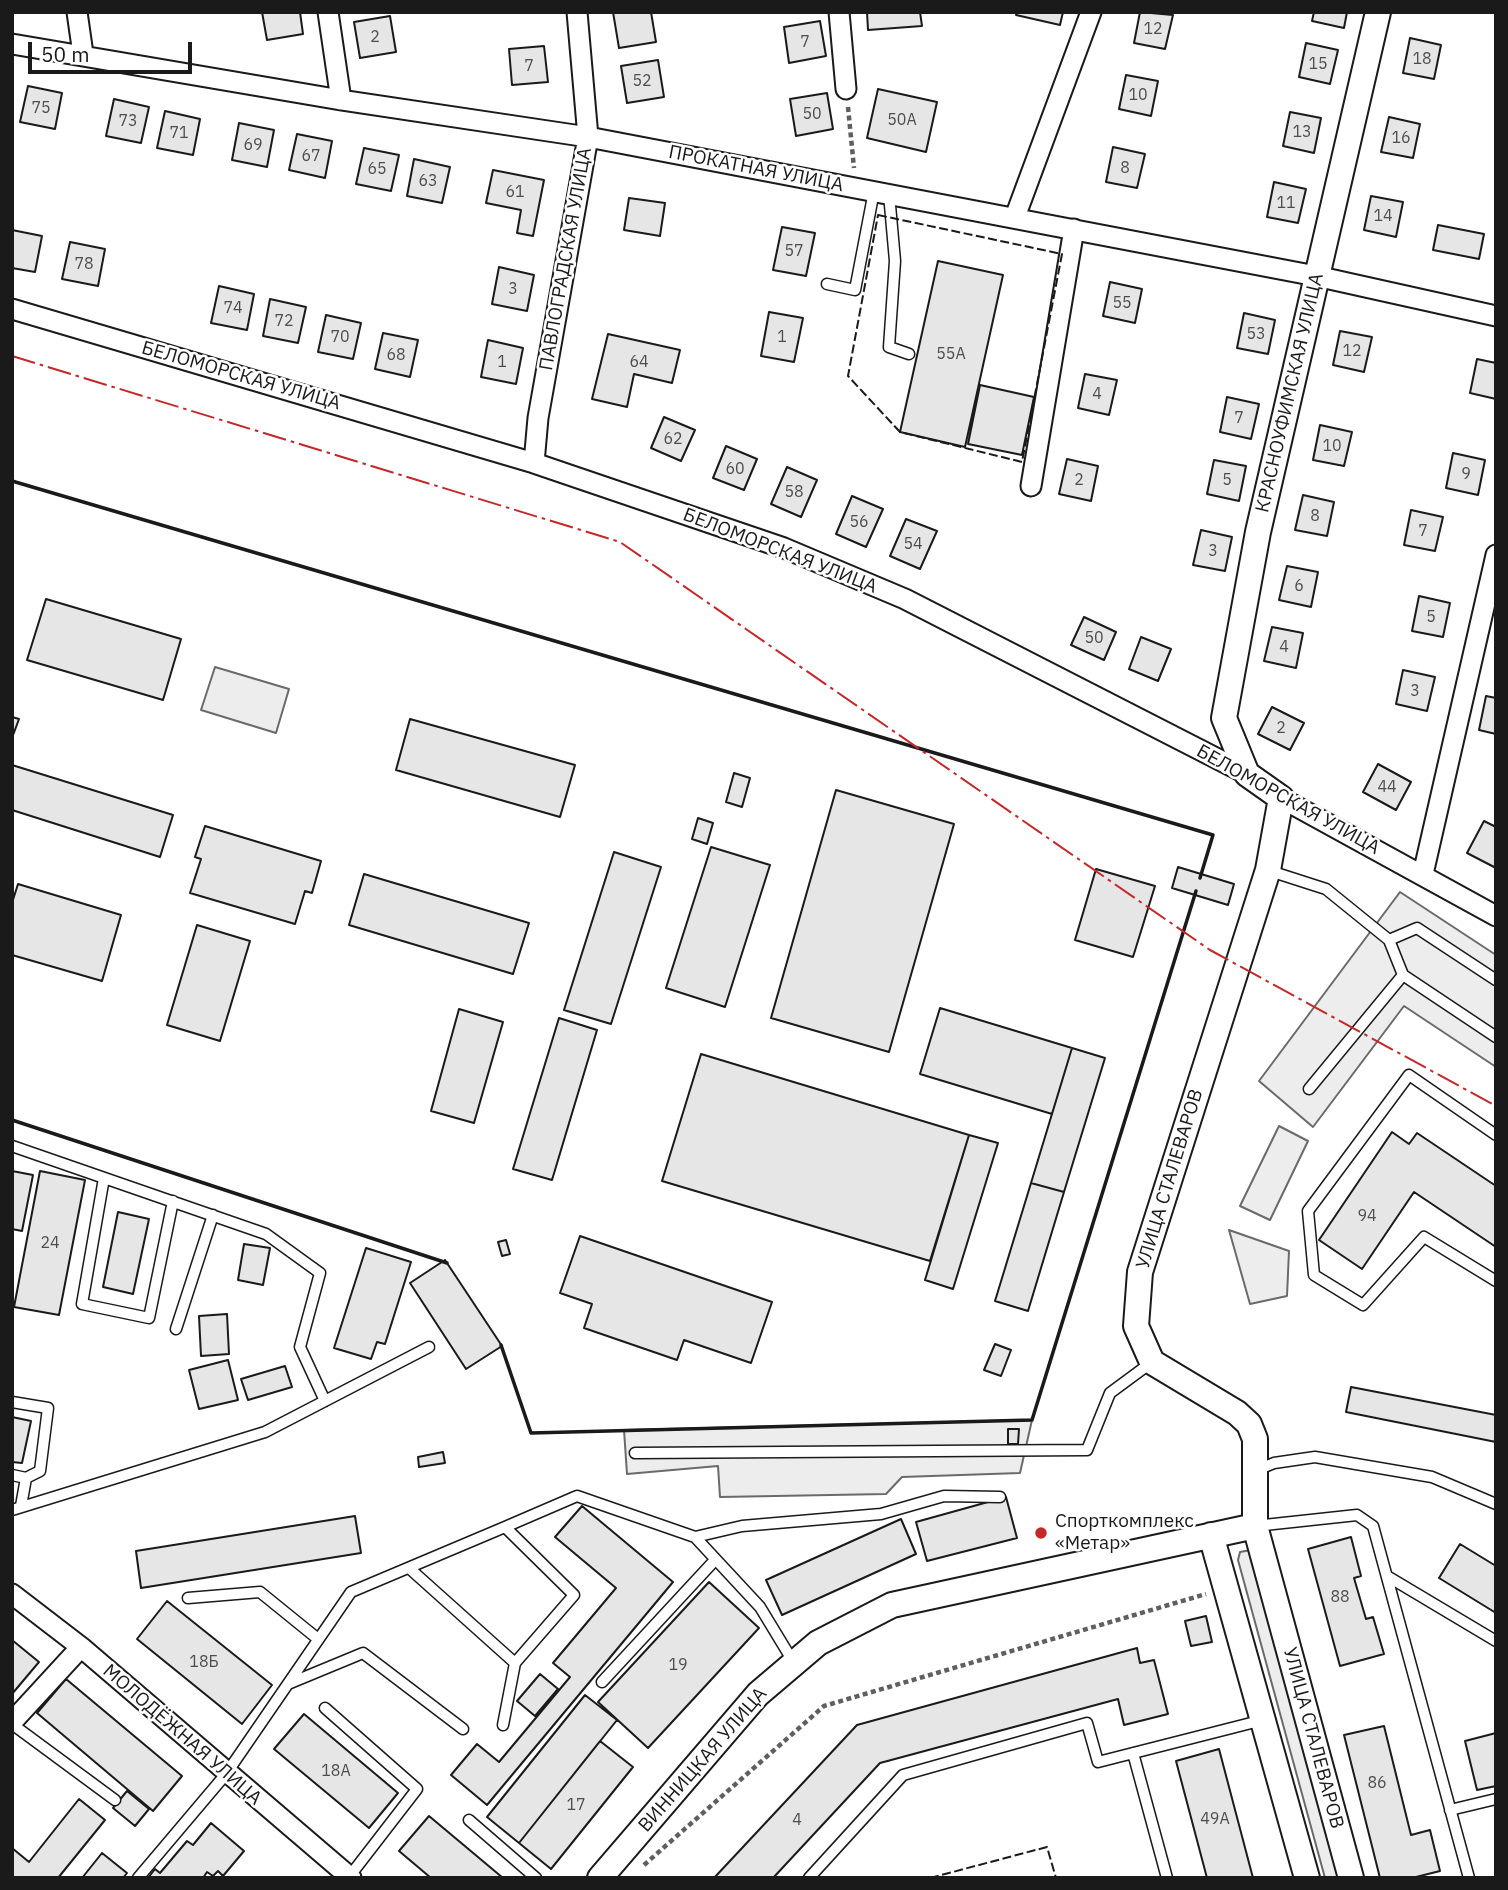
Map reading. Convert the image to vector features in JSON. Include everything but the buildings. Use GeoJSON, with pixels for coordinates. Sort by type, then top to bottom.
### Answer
{"type":"FeatureCollection","features":[{"type":"Feature","properties":{"kind":"street"},"geometry":{"type":"LineString","coordinates":[[77,12],[83,54]]}},
{"type":"Feature","properties":{"kind":"street"},"geometry":{"type":"LineString","coordinates":[[328,12],[341,100]]}},
{"type":"Feature","properties":{"kind":"street","name":"ПАВЛОГРАДСКАЯ УЛИЦА"},"geometry":{"type":"LineString","coordinates":[[534,463],[538,418],[588,137],[578,12]]}},
{"type":"Feature","properties":{"kind":"street"},"geometry":{"type":"LineString","coordinates":[[839,12],[846,89]]}},
{"type":"Feature","properties":{"kind":"street"},"geometry":{"type":"LineString","coordinates":[[1015,217],[1091,12]]}},
{"type":"Feature","properties":{"kind":"street","name":"КРАСНОУФИМСКАЯ УЛИЦА"},"geometry":{"type":"LineString","coordinates":[[1247,774],[1224,718],[1258,533],[1378,12]]}},
{"type":"Feature","properties":{"kind":"street","name":"ПРОКАТНАЯ УЛИЦА"},"geometry":{"type":"LineString","coordinates":[[12,44],[341,100],[588,137],[1316,276],[1496,316]]}},
{"type":"Feature","properties":{"kind":"street"},"geometry":{"type":"LineString","coordinates":[[1031,486],[1074,229]]}},
{"type":"Feature","properties":{"kind":"street","name":"БЕЛОМОРСКАЯ УЛИЦА"},"geometry":{"type":"LineString","coordinates":[[12,309],[534,463],[784,548],[905,599],[1247,774],[1281,799],[1496,916]]}},
{"type":"Feature","properties":{"kind":"street"},"geometry":{"type":"LineString","coordinates":[[1423,874],[1496,555]]}},
{"type":"Feature","properties":{"kind":"street","name":"УЛИЦА СТАЛЕВАРОВ"},"geometry":{"type":"LineString","coordinates":[[1281,799],[1268,870],[1140,1272],[1136,1326],[1152,1362],[1237,1413],[1250,1424],[1255,1439],[1255,1526],[1351,1878]]}},
{"type":"Feature","properties":{"kind":"street","name":"ВИННИЦКАЯ УЛИЦА"},"geometry":{"type":"LineString","coordinates":[[600,1878],[758,1694],[818,1643],[892,1605],[1255,1526]]}},
{"type":"Feature","properties":{"kind":"street"},"geometry":{"type":"LineString","coordinates":[[1212,1535],[1307,1878]]}},
{"type":"Feature","properties":{"kind":"street","name":"МОЛОДЁЖНАЯ УЛИЦА"},"geometry":{"type":"LineString","coordinates":[[12,1594],[81,1647],[350,1877]]}},
{"type":"Feature","properties":{"kind":"street"},"geometry":{"type":"LineString","coordinates":[[12,1723],[81,1647]]}},
{"type":"Feature","properties":{"kind":"lane"},"geometry":{"type":"LineString","coordinates":[[827,284],[855,290],[873,191]]}},
{"type":"Feature","properties":{"kind":"lane"},"geometry":{"type":"LineString","coordinates":[[873,191],[895,261],[889,347],[909,355]]}},
{"type":"Feature","properties":{"kind":"lane"},"geometry":{"type":"LineString","coordinates":[[1268,870],[1326,889],[1389,940],[1402,975],[1496,1037]]}},
{"type":"Feature","properties":{"kind":"lane"},"geometry":{"type":"LineString","coordinates":[[1389,940],[1417,928],[1496,980]]}},
{"type":"Feature","properties":{"kind":"lane"},"geometry":{"type":"LineString","coordinates":[[1309,1089],[1402,975]]}},
{"type":"Feature","properties":{"kind":"lane"},"geometry":{"type":"LineString","coordinates":[[1496,1135],[1409,1075],[1308,1210],[1314,1275],[1363,1305],[1424,1237],[1496,1281]]}},
{"type":"Feature","properties":{"kind":"lane"},"geometry":{"type":"LineString","coordinates":[[12,1146],[266,1234],[320,1273],[300,1347],[325,1401]]}},
{"type":"Feature","properties":{"kind":"lane"},"geometry":{"type":"LineString","coordinates":[[104,1178],[82,1304],[149,1318],[173,1201]]}},
{"type":"Feature","properties":{"kind":"lane"},"geometry":{"type":"LineString","coordinates":[[176,1329],[214,1216]]}},
{"type":"Feature","properties":{"kind":"lane"},"geometry":{"type":"LineString","coordinates":[[17,1508],[265,1432],[429,1347]]}},
{"type":"Feature","properties":{"kind":"lane"},"geometry":{"type":"LineString","coordinates":[[635,1454],[1087,1450],[1110,1393],[1152,1362]]}},
{"type":"Feature","properties":{"kind":"lane"},"geometry":{"type":"LineString","coordinates":[[12,1402],[48,1408],[40,1471],[26,1478],[12,1475]]}},
{"type":"Feature","properties":{"kind":"lane"},"geometry":{"type":"LineString","coordinates":[[1255,1471],[1274,1463],[1315,1457],[1432,1477],[1496,1504]]}},
{"type":"Feature","properties":{"kind":"lane"},"geometry":{"type":"LineString","coordinates":[[17,1508],[26,1478]]}},
{"type":"Feature","properties":{"kind":"lane"},"geometry":{"type":"LineString","coordinates":[[138,1878],[226,1773],[351,1592],[577,1496],[695,1537],[760,1607],[794,1663]]}},
{"type":"Feature","properties":{"kind":"lane"},"geometry":{"type":"LineString","coordinates":[[695,1537],[742,1525],[881,1514],[944,1496],[1000,1497]]}},
{"type":"Feature","properties":{"kind":"lane"},"geometry":{"type":"LineString","coordinates":[[1255,1526],[1357,1515],[1373,1525],[1469,1878]]}},
{"type":"Feature","properties":{"kind":"lane"},"geometry":{"type":"LineString","coordinates":[[503,1725],[515,1663],[574,1595],[505,1527]]}},
{"type":"Feature","properties":{"kind":"lane"},"geometry":{"type":"LineString","coordinates":[[601,1682],[715,1560]]}},
{"type":"Feature","properties":{"kind":"lane"},"geometry":{"type":"LineString","coordinates":[[408,1568],[515,1663]]}},
{"type":"Feature","properties":{"kind":"lane"},"geometry":{"type":"LineString","coordinates":[[1387,1576],[1496,1641]]}},
{"type":"Feature","properties":{"kind":"lane"},"geometry":{"type":"LineString","coordinates":[[188,1598],[260,1592],[318,1639]]}},
{"type":"Feature","properties":{"kind":"lane"},"geometry":{"type":"LineString","coordinates":[[287,1685],[363,1653],[463,1729]]}},
{"type":"Feature","properties":{"kind":"lane"},"geometry":{"type":"LineString","coordinates":[[325,1709],[417,1789],[350,1877]]}},
{"type":"Feature","properties":{"kind":"lane"},"geometry":{"type":"LineString","coordinates":[[809,1878],[903,1776],[1087,1723],[1098,1762],[1263,1720]]}},
{"type":"Feature","properties":{"kind":"lane"},"geometry":{"type":"LineString","coordinates":[[12,1723],[115,1800]]}},
{"type":"Feature","properties":{"kind":"lane"},"geometry":{"type":"LineString","coordinates":[[1133,1754],[1167,1878]]}},
{"type":"Feature","properties":{"kind":"lane"},"geometry":{"type":"LineString","coordinates":[[1450,1810],[1496,1799]]}},
{"type":"Feature","properties":{"kind":"lane"},"geometry":{"type":"LineString","coordinates":[[469,1820],[536,1878]]}},
{"type":"Feature","properties":{"kind":"path"},"geometry":{"type":"LineString","coordinates":[[846,89],[873,191]]}},
{"type":"Feature","properties":{"kind":"path"},"geometry":{"type":"LineString","coordinates":[[643,1866],[824,1706],[1218,1591]]}},
{"type":"Feature","properties":{"kind":"shaded area"},"geometry":{"type":"Polygon","coordinates":[[[215,667],[289,689],[276,733],[201,710],[215,667]]]}},
{"type":"Feature","properties":{"kind":"shaded area"},"geometry":{"type":"Polygon","coordinates":[[[1400,892],[1496,955],[1496,1067],[1404,1006],[1313,1127],[1259,1081],[1400,892]]]}},
{"type":"Feature","properties":{"kind":"shaded area"},"geometry":{"type":"Polygon","coordinates":[[[1279,1126],[1308,1141],[1270,1220],[1240,1206],[1279,1126]]]}},
{"type":"Feature","properties":{"kind":"shaded area"},"geometry":{"type":"Polygon","coordinates":[[[1229,1230],[1289,1251],[1287,1296],[1250,1304],[1229,1230]]]}},
{"type":"Feature","properties":{"kind":"shaded area"},"geometry":{"type":"Polygon","coordinates":[[[1032,1420],[1020,1473],[902,1477],[886,1494],[720,1497],[718,1466],[627,1474],[624,1430],[1032,1420]]]}},
{"type":"Feature","properties":{"kind":"shaded area"},"geometry":{"type":"Polygon","coordinates":[[[1251,1550],[1345,1878],[1325,1878],[1238,1560],[1240,1552],[1251,1550]]]}},
{"type":"Feature","properties":{"kind":"fence"},"geometry":{"type":"LineString","coordinates":[[878,215],[1062,254],[1022,462],[900,432],[848,376],[878,215]]}},
{"type":"Feature","properties":{"kind":"fence"},"geometry":{"type":"LineString","coordinates":[[930,1878],[1047,1847],[1056,1878]]}},
{"type":"Feature","properties":{"kind":"wall"},"geometry":{"type":"LineString","coordinates":[[12,481],[1213,835],[1200,878]]}},
{"type":"Feature","properties":{"kind":"wall"},"geometry":{"type":"LineString","coordinates":[[501,1345],[531,1433],[1032,1420],[1196,891]]}},
{"type":"Feature","properties":{"kind":"wall"},"geometry":{"type":"LineString","coordinates":[[12,1120],[447,1263]]}},
{"type":"Feature","properties":{"kind":"power"},"geometry":{"type":"LineString","coordinates":[[12,356],[620,542],[1210,950],[1496,1106]]}},
{"type":"Feature","properties":{"kind":"place","name":"Спорткомплекс «Метар»"},"geometry":{"type":"Point","coordinates":[1041,1533]}}]}
